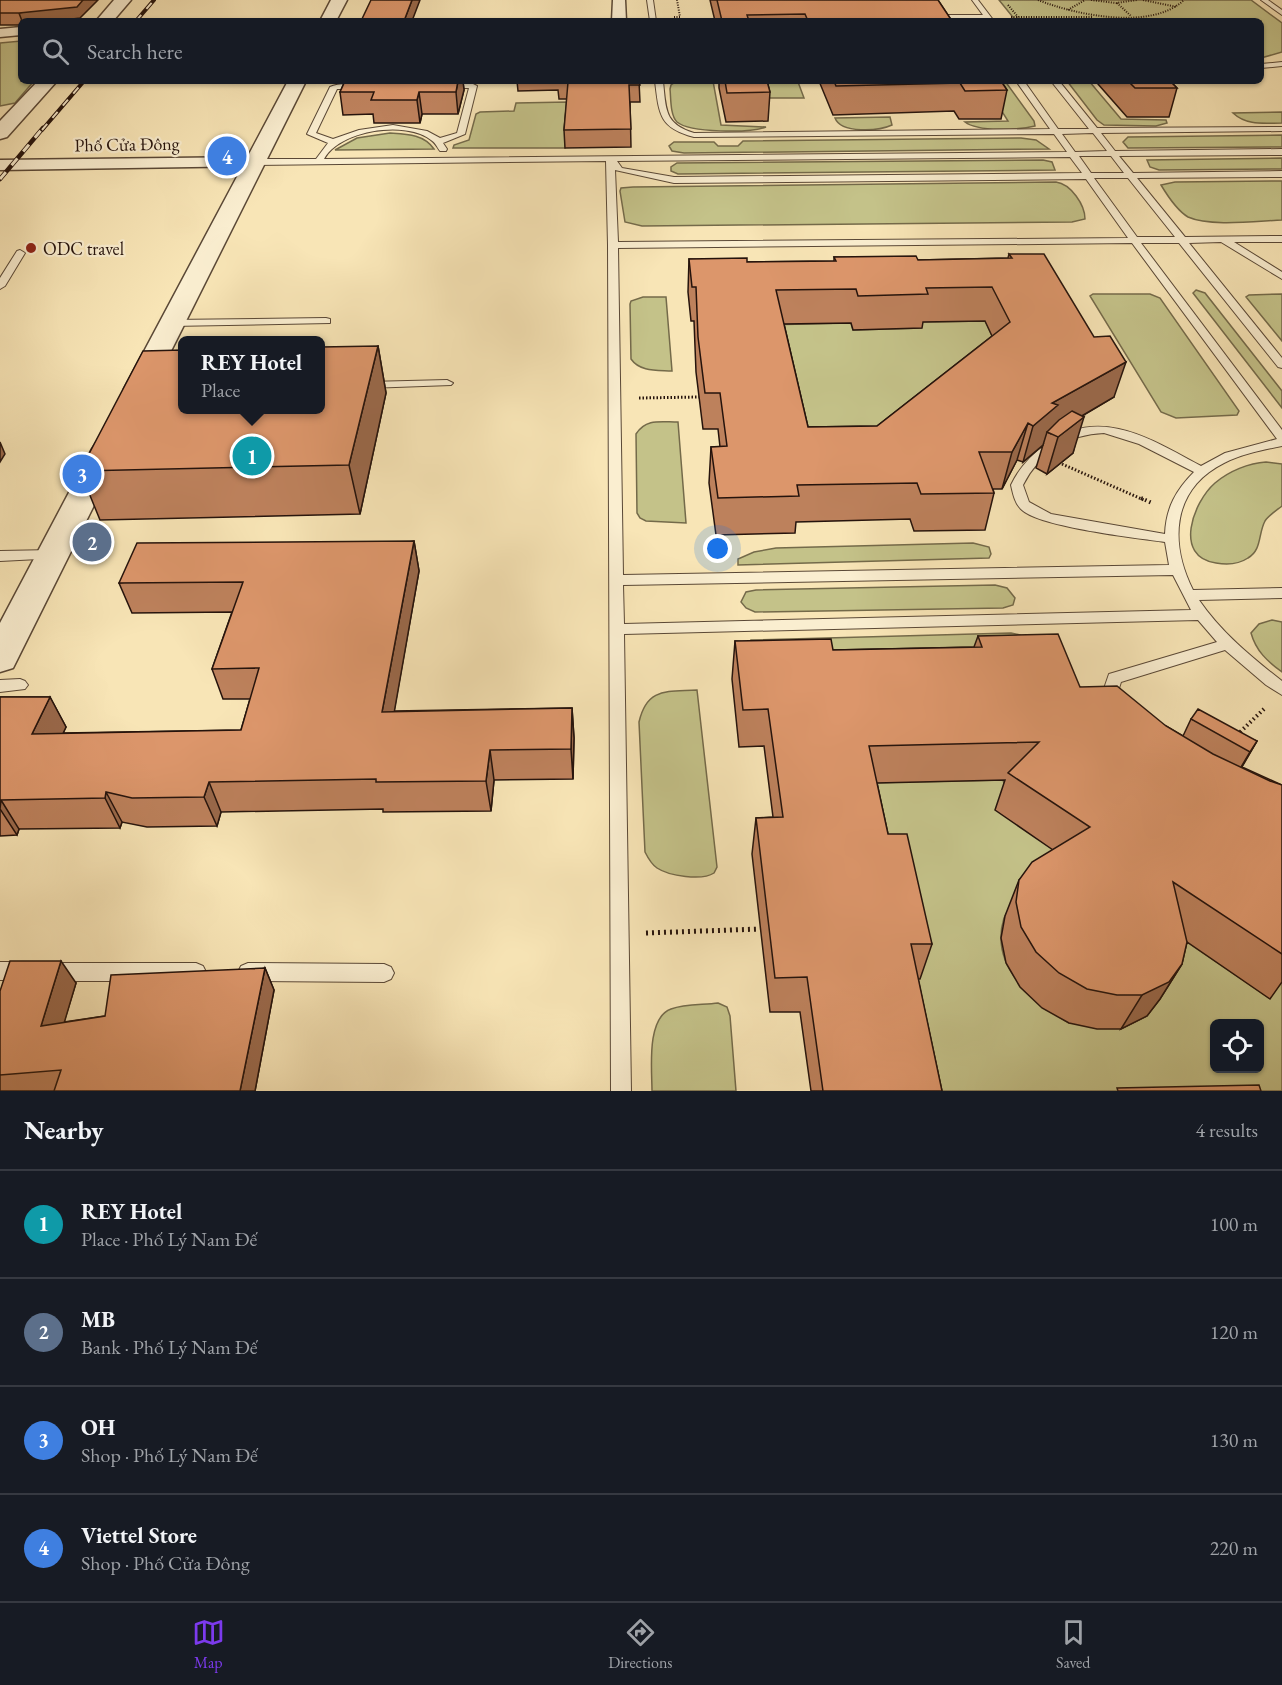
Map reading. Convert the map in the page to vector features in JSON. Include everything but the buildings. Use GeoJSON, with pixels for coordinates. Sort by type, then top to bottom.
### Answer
{"type":"FeatureCollection","features":[{"type":"Feature","properties":{"kind":"street"},"geometry":{"type":"LineString","coordinates":[[107,18],[123,0]]}},
{"type":"Feature","properties":{"kind":"street"},"geometry":{"type":"LineString","coordinates":[[330,18],[339,0]]}},
{"type":"Feature","properties":{"kind":"street"},"geometry":{"type":"LineString","coordinates":[[619,0],[619,18]]}},
{"type":"Feature","properties":{"kind":"street"},"geometry":{"type":"LineString","coordinates":[[0,33],[18,31]]}},
{"type":"Feature","properties":{"kind":"street"},"geometry":{"type":"LineString","coordinates":[[0,133],[45,84]]}},
{"type":"Feature","properties":{"kind":"street"},"geometry":{"type":"LineString","coordinates":[[0,658],[295,84]]}},
{"type":"Feature","properties":{"kind":"street","name":"Phố Cửa Đông"},"geometry":{"type":"LineString","coordinates":[[0,165],[255,162]]}},
{"type":"Feature","properties":{"kind":"lane"},"geometry":{"type":"LineString","coordinates":[[650,0],[652,18]]}},
{"type":"Feature","properties":{"kind":"lane"},"geometry":{"type":"LineString","coordinates":[[975,0],[989,18]]}},
{"type":"Feature","properties":{"kind":"lane"},"geometry":{"type":"LineString","coordinates":[[1264,0],[1282,13]]}},
{"type":"Feature","properties":{"kind":"lane"},"geometry":{"type":"LineString","coordinates":[[926,17],[958,18]]}},
{"type":"Feature","properties":{"kind":"lane"},"geometry":{"type":"LineString","coordinates":[[1264,66],[1282,64]]}},
{"type":"Feature","properties":{"kind":"lane"},"geometry":{"type":"LineString","coordinates":[[659,84],[663,117],[668,125],[677,131],[694,135],[1282,129]]}},
{"type":"Feature","properties":{"kind":"lane"},"geometry":{"type":"LineString","coordinates":[[1022,84],[1282,440],[1239,451],[1201,471],[1179,496],[1170,530],[1177,570],[1202,615],[1227,644],[1278,694]]}},
{"type":"Feature","properties":{"kind":"lane"},"geometry":{"type":"LineString","coordinates":[[1057,84],[1282,365]]}},
{"type":"Feature","properties":{"kind":"lane"},"geometry":{"type":"LineString","coordinates":[[438,86],[473,86],[461,134],[440,141]]}},
{"type":"Feature","properties":{"kind":"lane"},"geometry":{"type":"LineString","coordinates":[[334,142],[311,134],[334,87],[369,87]]}},
{"type":"Feature","properties":{"kind":"lane"},"geometry":{"type":"LineString","coordinates":[[319,161],[325,150],[334,142],[347,136],[382,129],[418,130],[440,141],[443,149],[440,160]]}},
{"type":"Feature","properties":{"kind":"lane"},"geometry":{"type":"LineString","coordinates":[[255,162],[1282,152]]}},
{"type":"Feature","properties":{"kind":"lane"},"geometry":{"type":"LineString","coordinates":[[610,158],[619,170],[674,180],[1282,174]]}},
{"type":"Feature","properties":{"kind":"lane"},"geometry":{"type":"LineString","coordinates":[[610,158],[614,245],[621,1091]]}},
{"type":"Feature","properties":{"kind":"lane"},"geometry":{"type":"LineString","coordinates":[[614,245],[1282,239]]}},
{"type":"Feature","properties":{"kind":"lane"},"geometry":{"type":"LineString","coordinates":[[1224,240],[1282,276]]}},
{"type":"Feature","properties":{"kind":"lane"},"geometry":{"type":"LineString","coordinates":[[0,286],[20,253]]}},
{"type":"Feature","properties":{"kind":"lane"},"geometry":{"type":"LineString","coordinates":[[171,323],[326,321]]}},
{"type":"Feature","properties":{"kind":"lane"},"geometry":{"type":"LineString","coordinates":[[355,385],[447,383]]}},
{"type":"Feature","properties":{"kind":"lane"},"geometry":{"type":"LineString","coordinates":[[1171,539],[1048,518],[1022,503],[1017,485],[1023,471],[1057,439],[1074,430],[1087,429],[1109,429],[1125,434],[1201,471]]}},
{"type":"Feature","properties":{"kind":"lane"},"geometry":{"type":"LineString","coordinates":[[0,556],[53,555]]}},
{"type":"Feature","properties":{"kind":"lane"},"geometry":{"type":"LineString","coordinates":[[615,580],[1177,570]]}},
{"type":"Feature","properties":{"kind":"lane"},"geometry":{"type":"LineString","coordinates":[[1189,595],[1282,593]]}},
{"type":"Feature","properties":{"kind":"lane"},"geometry":{"type":"LineString","coordinates":[[616,629],[1202,615]]}},
{"type":"Feature","properties":{"kind":"lane"},"geometry":{"type":"LineString","coordinates":[[1114,716],[1106,700],[1114,678],[1227,644]]}},
{"type":"Feature","properties":{"kind":"lane"},"geometry":{"type":"LineString","coordinates":[[0,686],[20,685]]}},
{"type":"Feature","properties":{"kind":"lane"},"geometry":{"type":"LineString","coordinates":[[0,971],[210,972]]}},
{"type":"Feature","properties":{"kind":"lane"},"geometry":{"type":"LineString","coordinates":[[233,972],[384,973]]}},
{"type":"Feature","properties":{"kind":"path"},"geometry":{"type":"LineString","coordinates":[[1004,0],[1018,17]]}},
{"type":"Feature","properties":{"kind":"path"},"geometry":{"type":"LineString","coordinates":[[1038,0],[1067,10],[1118,16]]}},
{"type":"Feature","properties":{"kind":"path"},"geometry":{"type":"LineString","coordinates":[[1067,10],[1085,0]]}},
{"type":"Feature","properties":{"kind":"path"},"geometry":{"type":"LineString","coordinates":[[1091,0],[1116,3],[1137,0]]}},
{"type":"Feature","properties":{"kind":"path"},"geometry":{"type":"LineString","coordinates":[[1143,0],[1178,8]]}},
{"type":"Feature","properties":{"kind":"path"},"geometry":{"type":"LineString","coordinates":[[1004,18],[1131,16],[1167,12],[1178,8],[1184,0]]}},
{"type":"Feature","properties":{"kind":"path"},"geometry":{"type":"LineString","coordinates":[[1116,3],[1131,16]]}},
{"type":"Feature","properties":{"kind":"path"},"geometry":{"type":"LineString","coordinates":[[614,398],[699,397]]}},
{"type":"Feature","properties":{"kind":"path"},"geometry":{"type":"LineString","coordinates":[[1060,463],[1174,513]]}},
{"type":"Feature","properties":{"kind":"path"},"geometry":{"type":"LineString","coordinates":[[1233,738],[1278,694]]}},
{"type":"Feature","properties":{"kind":"path"},"geometry":{"type":"LineString","coordinates":[[619,933],[760,929]]}},
{"type":"Feature","properties":{"kind":"shaded area"},"geometry":{"type":"Polygon","coordinates":[[[999,0],[1251,0],[1282,23],[1282,52],[1264,57],[1264,18],[1014,18],[999,0]]]}},
{"type":"Feature","properties":{"kind":"shaded area"},"geometry":{"type":"Polygon","coordinates":[[[18,41],[18,84],[31,84],[15,103],[0,106],[0,43],[18,41]]]}},
{"type":"Feature","properties":{"kind":"shaded area"},"geometry":{"type":"Polygon","coordinates":[[[714,84],[721,125],[766,127],[720,131],[684,126],[677,122],[673,115],[671,85],[714,84]]]}},
{"type":"Feature","properties":{"kind":"shaded area"},"geometry":{"type":"Polygon","coordinates":[[[758,84],[799,84],[804,98],[762,98],[758,84]]]}},
{"type":"Feature","properties":{"kind":"shaded area"},"geometry":{"type":"Polygon","coordinates":[[[985,84],[1007,84],[1034,121],[1035,126],[989,129],[965,122],[1008,121],[985,84]]]}},
{"type":"Feature","properties":{"kind":"shaded area"},"geometry":{"type":"Polygon","coordinates":[[[1069,84],[1092,84],[1121,119],[1166,120],[1167,123],[1156,126],[1104,125],[1097,120],[1069,84]]]}},
{"type":"Feature","properties":{"kind":"shaded area"},"geometry":{"type":"Polygon","coordinates":[[[568,102],[565,148],[453,148],[454,145],[469,140],[476,114],[480,112],[514,111],[516,103],[568,102]]]}},
{"type":"Feature","properties":{"kind":"shaded area"},"geometry":{"type":"Polygon","coordinates":[[[1282,112],[1282,123],[1250,122],[1233,113],[1282,112]]]}},
{"type":"Feature","properties":{"kind":"shaded area"},"geometry":{"type":"Polygon","coordinates":[[[890,117],[892,125],[870,130],[845,127],[835,118],[890,117]]]}},
{"type":"Feature","properties":{"kind":"shaded area"},"geometry":{"type":"Polygon","coordinates":[[[390,133],[420,138],[434,149],[335,150],[357,138],[390,133]]]}},
{"type":"Feature","properties":{"kind":"shaded area"},"geometry":{"type":"Polygon","coordinates":[[[1282,135],[1282,147],[1128,148],[1123,142],[1128,137],[1282,135]]]}},
{"type":"Feature","properties":{"kind":"shaded area"},"geometry":{"type":"Polygon","coordinates":[[[1021,138],[1036,140],[1049,149],[684,153],[672,151],[669,146],[674,142],[714,142],[718,146],[738,146],[743,141],[1021,138]]]}},
{"type":"Feature","properties":{"kind":"shaded area"},"geometry":{"type":"Polygon","coordinates":[[[1282,158],[1282,169],[1159,170],[1150,167],[1147,160],[1282,158]]]}},
{"type":"Feature","properties":{"kind":"shaded area"},"geometry":{"type":"Polygon","coordinates":[[[1043,160],[1052,162],[1055,170],[678,174],[671,171],[671,167],[677,163],[1043,160]]]}},
{"type":"Feature","properties":{"kind":"shaded area"},"geometry":{"type":"Polygon","coordinates":[[[1282,181],[1282,220],[1234,223],[1208,222],[1188,217],[1177,207],[1161,185],[1175,182],[1282,181]]]}},
{"type":"Feature","properties":{"kind":"shaded area"},"geometry":{"type":"Polygon","coordinates":[[[1056,182],[1067,187],[1076,196],[1083,208],[1085,219],[1072,222],[642,226],[625,222],[620,191],[621,188],[633,187],[1056,182]]]}},
{"type":"Feature","properties":{"kind":"shaded area"},"geometry":{"type":"Polygon","coordinates":[[[1196,290],[1205,293],[1282,391],[1282,408],[1193,293],[1196,290]]]}},
{"type":"Feature","properties":{"kind":"shaded area"},"geometry":{"type":"Polygon","coordinates":[[[1093,294],[1150,294],[1160,298],[1239,411],[1237,415],[1176,418],[1161,412],[1090,296],[1093,294]]]}},
{"type":"Feature","properties":{"kind":"shaded area"},"geometry":{"type":"Polygon","coordinates":[[[1282,294],[1282,341],[1246,297],[1282,294]]]}},
{"type":"Feature","properties":{"kind":"shaded area"},"geometry":{"type":"Polygon","coordinates":[[[643,297],[666,297],[672,371],[644,368],[631,359],[630,304],[631,301],[643,297]]]}},
{"type":"Feature","properties":{"kind":"shaded area"},"geometry":{"type":"Polygon","coordinates":[[[985,321],[1011,375],[888,448],[790,464],[761,325],[851,323],[853,330],[921,328],[919,322],[985,321]]]}},
{"type":"Feature","properties":{"kind":"shaded area"},"geometry":{"type":"Polygon","coordinates":[[[678,422],[686,523],[646,521],[637,513],[636,434],[649,423],[678,422]]]}},
{"type":"Feature","properties":{"kind":"shaded area"},"geometry":{"type":"Polygon","coordinates":[[[1266,462],[1282,464],[1282,506],[1265,521],[1256,551],[1244,560],[1233,564],[1216,563],[1203,559],[1195,551],[1191,540],[1191,528],[1194,515],[1207,492],[1215,483],[1233,471],[1266,462]]]}},
{"type":"Feature","properties":{"kind":"shaded area"},"geometry":{"type":"Polygon","coordinates":[[[973,543],[989,547],[991,554],[989,558],[738,565],[738,559],[754,552],[776,548],[973,543]]]}},
{"type":"Feature","properties":{"kind":"shaded area"},"geometry":{"type":"Polygon","coordinates":[[[995,585],[1007,588],[1015,598],[1013,605],[1003,608],[755,612],[746,608],[741,602],[746,592],[756,590],[995,585]]]}},
{"type":"Feature","properties":{"kind":"shaded area"},"geometry":{"type":"Polygon","coordinates":[[[1272,620],[1282,622],[1282,672],[1263,655],[1251,633],[1259,624],[1272,620]]]}},
{"type":"Feature","properties":{"kind":"shaded area"},"geometry":{"type":"Polygon","coordinates":[[[1011,633],[1020,635],[1030,648],[798,658],[752,648],[751,640],[1011,633]]]}},
{"type":"Feature","properties":{"kind":"shaded area"},"geometry":{"type":"Polygon","coordinates":[[[697,690],[717,867],[714,873],[702,877],[662,871],[653,865],[645,852],[639,722],[647,703],[653,697],[668,692],[697,690]]]}},
{"type":"Feature","properties":{"kind":"shaded area"},"geometry":{"type":"Polygon","coordinates":[[[1003,780],[1008,797],[1112,890],[1017,898],[1004,918],[1001,935],[1008,967],[1028,993],[1069,1023],[1134,906],[1269,998],[1282,981],[1282,1091],[922,1091],[861,783],[1003,780]]]}},
{"type":"Feature","properties":{"kind":"shaded area"},"geometry":{"type":"Polygon","coordinates":[[[718,1003],[727,1007],[730,1016],[736,1091],[652,1091],[652,1046],[657,1023],[663,1014],[676,1007],[718,1003]]]}},
{"type":"Feature","properties":{"kind":"railway"},"geometry":{"type":"LineString","coordinates":[[139,18],[154,0]]}},
{"type":"Feature","properties":{"kind":"railway"},"geometry":{"type":"LineString","coordinates":[[42,130],[81,84]]}},
{"type":"Feature","properties":{"kind":"railway"},"geometry":{"type":"LineString","coordinates":[[0,179],[43,128]]}},
{"type":"Feature","properties":{"kind":"place","name":"Viettel Store"},"geometry":{"type":"Point","coordinates":[227,156]}},
{"type":"Feature","properties":{"kind":"place","name":"ODC travel"},"geometry":{"type":"Point","coordinates":[31,248]}},
{"type":"Feature","properties":{"kind":"place","name":"REY Hotel"},"geometry":{"type":"Point","coordinates":[252,456]}},
{"type":"Feature","properties":{"kind":"place","name":"OH"},"geometry":{"type":"Point","coordinates":[82,474]}},
{"type":"Feature","properties":{"kind":"place","name":"MB"},"geometry":{"type":"Point","coordinates":[92,542]}}]}
